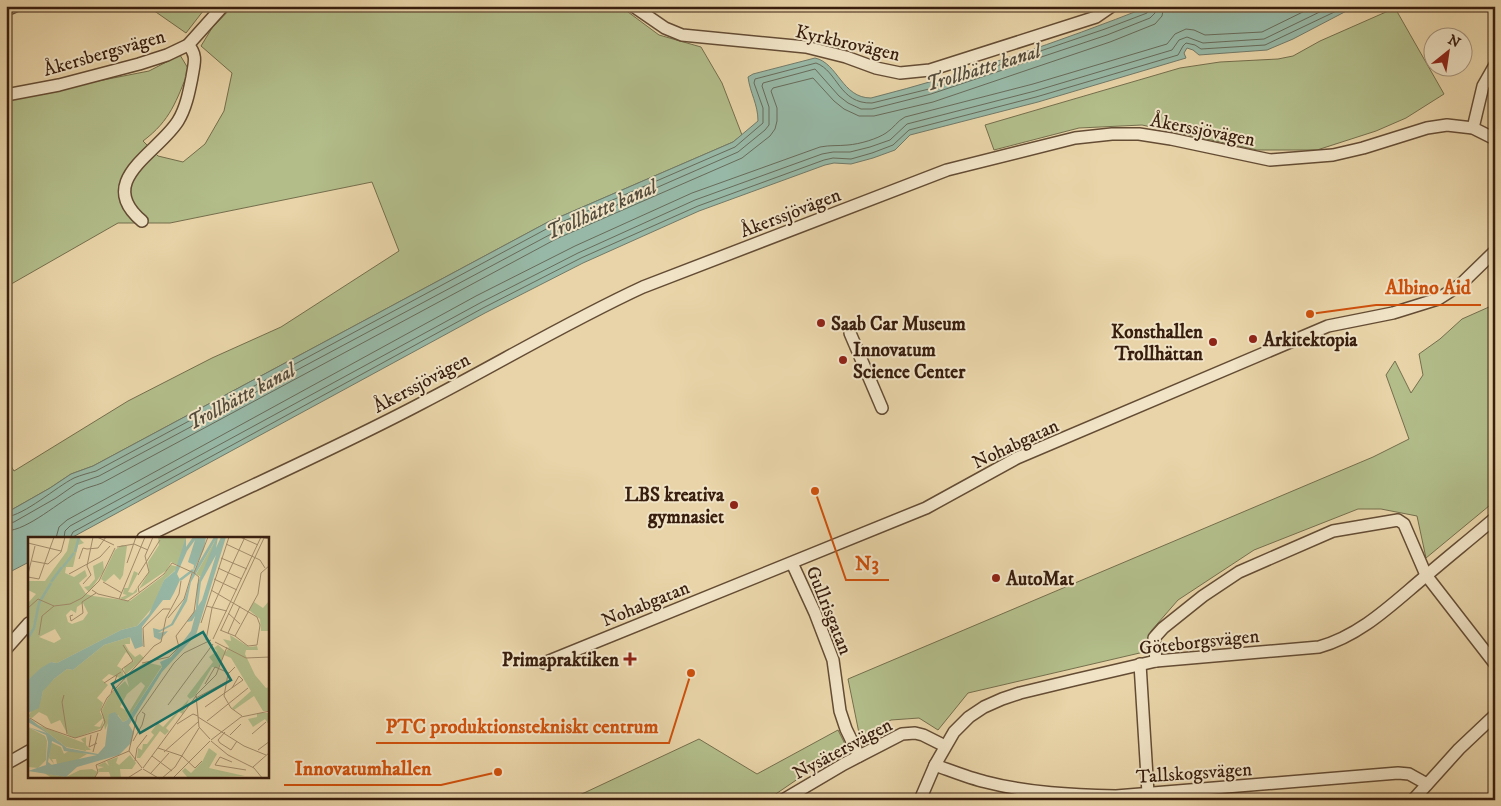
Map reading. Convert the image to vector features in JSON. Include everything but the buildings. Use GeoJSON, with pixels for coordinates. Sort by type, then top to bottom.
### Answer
{"type":"FeatureCollection","features":[{"type":"Feature","properties":{"kind":"street"},"geometry":{"type":"LineString","coordinates":[[6,10],[14,6]]}},
{"type":"Feature","properties":{"kind":"street","name":"Åkersbergsvägen"},"geometry":{"type":"LineString","coordinates":[[6,95],[59,84],[167,55],[188,45],[223,6]]}},
{"type":"Feature","properties":{"kind":"street","name":"Kyrkbrovägen"},"geometry":{"type":"LineString","coordinates":[[633,6],[665,28],[682,36],[806,47],[846,57],[876,68],[900,73],[930,70],[1096,17],[1112,6]]}},
{"type":"Feature","properties":{"kind":"street"},"geometry":{"type":"LineString","coordinates":[[142,221],[131,212],[123,189],[138,163],[178,121],[186,105],[195,62],[194,51],[188,45]]}},
{"type":"Feature","properties":{"kind":"street"},"geometry":{"type":"LineString","coordinates":[[1473,128],[1483,86],[1495,65]]}},
{"type":"Feature","properties":{"kind":"street","name":"Åkerssjövägen"},"geometry":{"type":"LineString","coordinates":[[145,537],[422,403],[507,356],[643,287],[947,170],[1075,138],[1112,134],[1139,134],[1171,138],[1270,160],[1333,155],[1363,148],[1427,128],[1456,125],[1473,128],[1495,139]]}},
{"type":"Feature","properties":{"kind":"street","name":"Nohabgatan"},"geometry":{"type":"LineString","coordinates":[[544,664],[926,508],[1017,458],[1328,326],[1393,313],[1438,299],[1460,285],[1495,251]]}},
{"type":"Feature","properties":{"kind":"street"},"geometry":{"type":"LineString","coordinates":[[850,333],[882,408]]}},
{"type":"Feature","properties":{"kind":"street","name":"Göteborgsvägen"},"geometry":{"type":"LineString","coordinates":[[920,800],[935,765],[954,732],[968,717],[984,707],[1020,693],[1140,664],[1319,647],[1337,642],[1354,633],[1383,612],[1495,518]]}},
{"type":"Feature","properties":{"kind":"street"},"geometry":{"type":"LineString","coordinates":[[1156,662],[1154,638],[1163,628],[1203,596],[1239,572],[1333,531],[1398,520],[1404,524],[1426,575],[1495,664]]}},
{"type":"Feature","properties":{"kind":"street","name":"Gullrisgatan"},"geometry":{"type":"LineString","coordinates":[[792,563],[815,613],[833,660],[840,711],[859,756]]}},
{"type":"Feature","properties":{"kind":"street"},"geometry":{"type":"LineString","coordinates":[[6,650],[28,624]]}},
{"type":"Feature","properties":{"kind":"street"},"geometry":{"type":"LineString","coordinates":[[1140,664],[1148,793]]}},
{"type":"Feature","properties":{"kind":"street"},"geometry":{"type":"LineString","coordinates":[[1413,800],[1458,749],[1495,715]]}},
{"type":"Feature","properties":{"kind":"street","name":"Nysätersvägen"},"geometry":{"type":"LineString","coordinates":[[784,800],[859,756],[902,734],[915,733],[923,735],[946,746]]}},
{"type":"Feature","properties":{"kind":"street"},"geometry":{"type":"LineString","coordinates":[[6,764],[28,752]]}},
{"type":"Feature","properties":{"kind":"street","name":"Tallskogsvägen"},"geometry":{"type":"LineString","coordinates":[[935,765],[986,783],[1038,792],[1083,796],[1116,796],[1398,773],[1409,774],[1427,784]]}},
{"type":"Feature","properties":{"kind":"green space"},"geometry":{"type":"Polygon","coordinates":[[[122,6],[207,6],[186,33],[153,10],[124,10],[122,6]]]}},
{"type":"Feature","properties":{"kind":"green space"},"geometry":{"type":"Polygon","coordinates":[[[233,6],[620,6],[659,35],[701,47],[722,83],[742,135],[733,142],[548,222],[93,466],[71,474],[6,513],[6,458],[14,471],[128,401],[212,358],[281,327],[399,251],[372,182],[170,223],[118,223],[6,287],[6,99],[149,71],[180,55],[189,70],[180,91],[172,109],[160,125],[143,141],[158,156],[183,162],[205,144],[224,111],[232,73],[201,46],[212,28],[233,6]]]}},
{"type":"Feature","properties":{"kind":"green space"},"geometry":{"type":"Polygon","coordinates":[[[1395,8],[1424,59],[1424,78],[1435,78],[1444,94],[1406,118],[1376,131],[1317,150],[1257,150],[1142,125],[1079,128],[994,150],[985,125],[1180,68],[1220,62],[1278,59],[1293,56],[1320,41],[1395,8]]]}},
{"type":"Feature","properties":{"kind":"green space"},"geometry":{"type":"Polygon","coordinates":[[[1489,307],[1495,311],[1495,501],[1426,558],[1417,516],[1381,509],[1358,509],[1254,550],[1178,600],[1151,631],[1144,652],[968,693],[938,730],[919,718],[891,720],[860,738],[848,679],[1373,457],[1409,439],[1386,375],[1395,361],[1411,393],[1423,375],[1419,354],[1440,339],[1462,319],[1489,307]]]}},
{"type":"Feature","properties":{"kind":"green space"},"geometry":{"type":"Polygon","coordinates":[[[838,730],[846,746],[767,800],[569,800],[699,739],[757,774],[838,730]]]}},
{"type":"Feature","properties":{"kind":"water","name":"Trollhätte kanal"},"geometry":{"type":"Polygon","coordinates":[[[1150,6],[1356,6],[1293,39],[1267,50],[1199,55],[1187,48],[1184,53],[1186,58],[1038,102],[910,135],[895,150],[873,158],[851,164],[834,163],[825,165],[699,211],[583,263],[485,313],[73,537],[28,537],[28,563],[6,574],[6,513],[71,474],[93,466],[548,222],[733,142],[758,121],[757,109],[748,77],[753,74],[815,58],[829,66],[853,92],[871,98],[941,79],[1081,32],[1150,6]]]}},
{"type":"Feature","properties":{"kind":"place","name":"Albino Aid"},"geometry":{"type":"Point","coordinates":[1310,314]}},
{"type":"Feature","properties":{"kind":"place","name":"Saab Car Museum"},"geometry":{"type":"Point","coordinates":[821,323]}},
{"type":"Feature","properties":{"kind":"place","name":"Arkitektopia"},"geometry":{"type":"Point","coordinates":[1253,339]}},
{"type":"Feature","properties":{"kind":"place","name":"Konsthallen Trollhättan"},"geometry":{"type":"Point","coordinates":[1213,342]}},
{"type":"Feature","properties":{"kind":"place","name":"Innovatum Science Center"},"geometry":{"type":"Point","coordinates":[843,360]}},
{"type":"Feature","properties":{"kind":"place","name":"N3"},"geometry":{"type":"Point","coordinates":[815,491]}},
{"type":"Feature","properties":{"kind":"place","name":"LBS kreativa gymnasiet"},"geometry":{"type":"Point","coordinates":[734,505]}},
{"type":"Feature","properties":{"kind":"place","name":"AutoMat"},"geometry":{"type":"Point","coordinates":[996,578]}},
{"type":"Feature","properties":{"kind":"place","name":"Primapraktiken"},"geometry":{"type":"Point","coordinates":[630,659]}},
{"type":"Feature","properties":{"kind":"place","name":"PTC produktionstekniskt centrum"},"geometry":{"type":"Point","coordinates":[691,673]}},
{"type":"Feature","properties":{"kind":"place","name":"Innovatumhallen"},"geometry":{"type":"Point","coordinates":[498,772]}}]}
